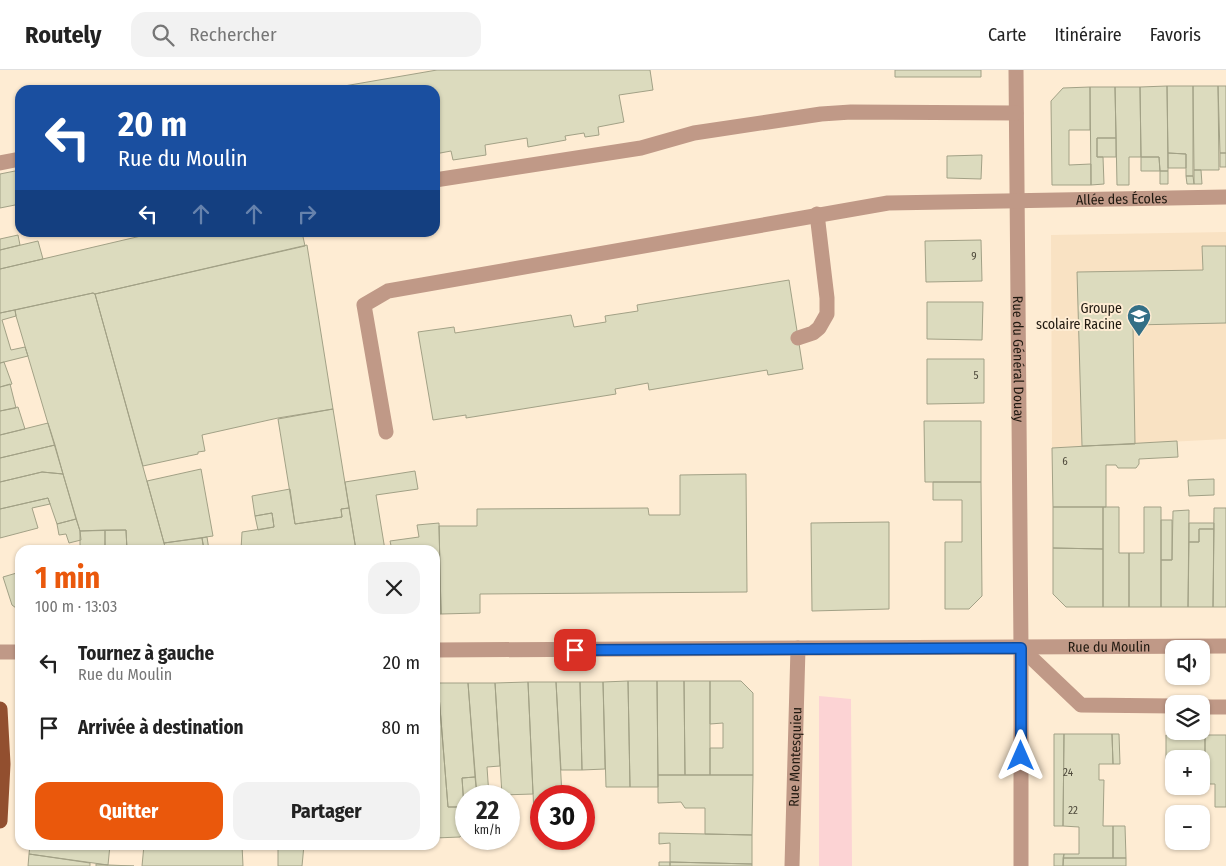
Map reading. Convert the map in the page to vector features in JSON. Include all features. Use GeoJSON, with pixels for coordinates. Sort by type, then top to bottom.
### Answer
{"type":"FeatureCollection","features":[{"type":"Feature","properties":{"kind":"main road"},"geometry":{"type":"LineString","coordinates":[[0,709],[4,764],[0,821]]}},
{"type":"Feature","properties":{"kind":"street","name":"Rue du Général Douay"},"geometry":{"type":"LineString","coordinates":[[1016,70],[1021,866]]}},
{"type":"Feature","properties":{"kind":"street"},"geometry":{"type":"LineString","coordinates":[[440,179],[641,148],[694,133],[822,114],[851,112],[1016,113]]}},
{"type":"Feature","properties":{"kind":"street"},"geometry":{"type":"LineString","coordinates":[[0,163],[15,160]]}},
{"type":"Feature","properties":{"kind":"street","name":"Allée des Écoles"},"geometry":{"type":"LineString","coordinates":[[386,432],[364,304],[388,291],[888,203],[1226,197]]}},
{"type":"Feature","properties":{"kind":"street"},"geometry":{"type":"LineString","coordinates":[[798,338],[813,333],[819,328],[827,314],[818,214]]}},
{"type":"Feature","properties":{"kind":"street","name":"Rue du Moulin"},"geometry":{"type":"LineString","coordinates":[[440,650],[1226,646]]}},
{"type":"Feature","properties":{"kind":"street","name":"Rue Montesquieu"},"geometry":{"type":"LineString","coordinates":[[792,866],[798,648]]}},
{"type":"Feature","properties":{"kind":"street"},"geometry":{"type":"LineString","coordinates":[[1021,648],[1081,705],[1165,706]]}},
{"type":"Feature","properties":{"kind":"street"},"geometry":{"type":"LineString","coordinates":[[0,652],[15,652]]}},
{"type":"Feature","properties":{"kind":"street"},"geometry":{"type":"LineString","coordinates":[[1210,707],[1226,707]]}},
{"type":"Feature","properties":{"kind":"shaded area","name":"Groupe scolaire Racine"},"geometry":{"type":"Polygon","coordinates":[[[1226,232],[1226,439],[1052,448],[1051,235],[1226,232]]]}},
{"type":"Feature","properties":{"kind":"shaded area"},"geometry":{"type":"Polygon","coordinates":[[[819,696],[851,699],[852,866],[819,866],[819,696]]]}},
{"type":"Feature","properties":{"kind":"building"},"geometry":{"type":"Polygon","coordinates":[[[437,70],[650,70],[653,90],[619,95],[624,122],[598,127],[599,135],[585,137],[584,133],[565,136],[566,140],[528,147],[527,138],[485,145],[486,155],[453,160],[451,151],[440,153],[440,85],[350,85],[437,70]]]}},
{"type":"Feature","properties":{"kind":"building"},"geometry":{"type":"Polygon","coordinates":[[[895,70],[981,70],[981,77],[895,77],[895,70]]]}},
{"type":"Feature","properties":{"kind":"building"},"geometry":{"type":"Polygon","coordinates":[[[1167,86],[1193,86],[1193,176],[1186,176],[1186,154],[1168,153],[1167,86]]]}},
{"type":"Feature","properties":{"kind":"building"},"geometry":{"type":"Polygon","coordinates":[[[1167,86],[1168,171],[1160,171],[1159,157],[1141,157],[1140,87],[1167,86]]]}},
{"type":"Feature","properties":{"kind":"building"},"geometry":{"type":"Polygon","coordinates":[[[1193,86],[1218,86],[1219,170],[1194,170],[1193,86]]]}},
{"type":"Feature","properties":{"kind":"building"},"geometry":{"type":"Polygon","coordinates":[[[1218,86],[1226,86],[1226,153],[1220,153],[1218,86]]]}},
{"type":"Feature","properties":{"kind":"building"},"geometry":{"type":"Polygon","coordinates":[[[1090,87],[1115,87],[1116,138],[1097,138],[1097,157],[1103,157],[1104,184],[1091,185],[1090,87]]]}},
{"type":"Feature","properties":{"kind":"building"},"geometry":{"type":"Polygon","coordinates":[[[1090,87],[1090,130],[1069,130],[1069,165],[1091,164],[1091,185],[1052,185],[1051,101],[1063,88],[1090,87]]]}},
{"type":"Feature","properties":{"kind":"building"},"geometry":{"type":"Polygon","coordinates":[[[1115,87],[1140,87],[1141,157],[1129,157],[1129,185],[1117,185],[1115,87]]]}},
{"type":"Feature","properties":{"kind":"building"},"geometry":{"type":"Polygon","coordinates":[[[1097,138],[1116,138],[1116,157],[1097,157],[1097,138]]]}},
{"type":"Feature","properties":{"kind":"building"},"geometry":{"type":"Polygon","coordinates":[[[1168,153],[1186,154],[1186,168],[1168,168],[1168,153]]]}},
{"type":"Feature","properties":{"kind":"building"},"geometry":{"type":"Polygon","coordinates":[[[1220,153],[1226,153],[1226,167],[1220,167],[1220,153]]]}},
{"type":"Feature","properties":{"kind":"building"},"geometry":{"type":"Polygon","coordinates":[[[982,155],[981,179],[947,178],[947,156],[982,155]]]}},
{"type":"Feature","properties":{"kind":"building"},"geometry":{"type":"Polygon","coordinates":[[[1141,157],[1159,157],[1160,171],[1141,171],[1141,157]]]}},
{"type":"Feature","properties":{"kind":"building"},"geometry":{"type":"Polygon","coordinates":[[[1194,170],[1201,170],[1202,184],[1194,184],[1194,170]]]}},
{"type":"Feature","properties":{"kind":"building"},"geometry":{"type":"Polygon","coordinates":[[[15,171],[15,205],[0,208],[0,174],[15,171]]]}},
{"type":"Feature","properties":{"kind":"building"},"geometry":{"type":"Polygon","coordinates":[[[1160,171],[1168,171],[1168,184],[1160,184],[1160,171]]]}},
{"type":"Feature","properties":{"kind":"building"},"geometry":{"type":"Polygon","coordinates":[[[1186,176],[1193,176],[1194,184],[1187,184],[1186,176]]]}},
{"type":"Feature","properties":{"kind":"building"},"geometry":{"type":"Polygon","coordinates":[[[15,236],[18,237],[20,245],[0,250],[0,239],[15,236]]]}},
{"type":"Feature","properties":{"kind":"building"},"geometry":{"type":"Polygon","coordinates":[[[137,237],[303,237],[305,246],[95,294],[0,313],[0,269],[137,237]]]}},
{"type":"Feature","properties":{"kind":"building"},"geometry":{"type":"Polygon","coordinates":[[[981,240],[982,281],[926,282],[925,241],[981,240]]]}},
{"type":"Feature","properties":{"kind":"building"},"geometry":{"type":"Polygon","coordinates":[[[38,241],[43,259],[0,269],[0,250],[38,241]]]}},
{"type":"Feature","properties":{"kind":"building"},"geometry":{"type":"Polygon","coordinates":[[[307,245],[333,409],[278,418],[202,435],[205,451],[143,466],[95,294],[307,245]]]}},
{"type":"Feature","properties":{"kind":"building"},"geometry":{"type":"Polygon","coordinates":[[[1202,246],[1226,246],[1226,323],[1133,325],[1135,444],[1082,446],[1077,272],[1203,270],[1202,246]]]}},
{"type":"Feature","properties":{"kind":"building"},"geometry":{"type":"Polygon","coordinates":[[[789,280],[803,369],[768,375],[767,370],[649,390],[648,383],[615,389],[616,394],[466,418],[466,415],[433,420],[418,332],[454,327],[455,333],[571,315],[574,327],[606,322],[605,316],[638,311],[637,305],[789,280]]]}},
{"type":"Feature","properties":{"kind":"building"},"geometry":{"type":"Polygon","coordinates":[[[95,294],[165,545],[127,545],[126,530],[80,531],[15,310],[95,294]]]}},
{"type":"Feature","properties":{"kind":"building"},"geometry":{"type":"Polygon","coordinates":[[[927,302],[983,302],[982,340],[927,339],[927,302]]]}},
{"type":"Feature","properties":{"kind":"building"},"geometry":{"type":"Polygon","coordinates":[[[15,310],[16,316],[2,320],[11,350],[25,347],[28,356],[0,363],[0,313],[15,310]]]}},
{"type":"Feature","properties":{"kind":"building"},"geometry":{"type":"Polygon","coordinates":[[[927,359],[984,359],[984,403],[927,404],[927,359]]]}},
{"type":"Feature","properties":{"kind":"building"},"geometry":{"type":"Polygon","coordinates":[[[4,362],[12,384],[0,387],[0,363],[4,362]]]}},
{"type":"Feature","properties":{"kind":"building"},"geometry":{"type":"Polygon","coordinates":[[[10,384],[16,408],[0,411],[0,387],[10,384]]]}},
{"type":"Feature","properties":{"kind":"building"},"geometry":{"type":"Polygon","coordinates":[[[18,407],[25,429],[0,435],[0,411],[18,407]]]}},
{"type":"Feature","properties":{"kind":"building"},"geometry":{"type":"Polygon","coordinates":[[[333,409],[349,508],[341,509],[342,517],[295,524],[278,419],[333,409]]]}},
{"type":"Feature","properties":{"kind":"building"},"geometry":{"type":"Polygon","coordinates":[[[924,421],[981,421],[981,482],[925,482],[924,421]]]}},
{"type":"Feature","properties":{"kind":"building"},"geometry":{"type":"Polygon","coordinates":[[[48,423],[55,445],[0,458],[0,435],[48,423]]]}},
{"type":"Feature","properties":{"kind":"building"},"geometry":{"type":"Polygon","coordinates":[[[1177,441],[1178,457],[1139,459],[1139,464],[1136,468],[1118,468],[1116,465],[1106,465],[1106,507],[1053,507],[1052,448],[1177,441]]]}},
{"type":"Feature","properties":{"kind":"building"},"geometry":{"type":"Polygon","coordinates":[[[55,445],[63,474],[42,472],[0,482],[0,458],[55,445]]]}},
{"type":"Feature","properties":{"kind":"building"},"geometry":{"type":"Polygon","coordinates":[[[201,469],[213,536],[164,543],[147,481],[201,469]]]}},
{"type":"Feature","properties":{"kind":"building"},"geometry":{"type":"Polygon","coordinates":[[[415,471],[418,489],[376,495],[384,545],[355,545],[345,482],[415,471]]]}},
{"type":"Feature","properties":{"kind":"building"},"geometry":{"type":"Polygon","coordinates":[[[42,472],[63,474],[76,519],[57,524],[48,498],[0,509],[0,482],[42,472]]]}},
{"type":"Feature","properties":{"kind":"building"},"geometry":{"type":"Polygon","coordinates":[[[746,474],[747,592],[480,594],[480,613],[441,614],[439,526],[477,526],[477,509],[648,508],[649,515],[680,515],[680,475],[746,474]]]}},
{"type":"Feature","properties":{"kind":"building"},"geometry":{"type":"Polygon","coordinates":[[[1214,479],[1214,495],[1189,496],[1188,480],[1214,479]]]}},
{"type":"Feature","properties":{"kind":"building"},"geometry":{"type":"Polygon","coordinates":[[[933,482],[981,482],[982,596],[969,609],[945,609],[945,542],[962,542],[962,500],[933,500],[933,482]]]}},
{"type":"Feature","properties":{"kind":"building"},"geometry":{"type":"Polygon","coordinates":[[[290,489],[295,524],[342,517],[341,509],[349,508],[355,545],[241,545],[242,532],[274,527],[272,513],[255,516],[252,496],[290,489]]]}},
{"type":"Feature","properties":{"kind":"building"},"geometry":{"type":"Polygon","coordinates":[[[48,498],[50,504],[32,508],[38,528],[0,538],[0,509],[48,498]]]}},
{"type":"Feature","properties":{"kind":"building"},"geometry":{"type":"Polygon","coordinates":[[[1053,507],[1103,507],[1103,549],[1053,548],[1053,507]]]}},
{"type":"Feature","properties":{"kind":"building"},"geometry":{"type":"Polygon","coordinates":[[[1103,507],[1119,507],[1119,553],[1129,553],[1129,607],[1103,607],[1103,507]]]}},
{"type":"Feature","properties":{"kind":"building"},"geometry":{"type":"Polygon","coordinates":[[[1144,507],[1161,507],[1161,607],[1129,607],[1129,553],[1144,553],[1144,507]]]}},
{"type":"Feature","properties":{"kind":"building"},"geometry":{"type":"Polygon","coordinates":[[[1214,508],[1226,508],[1226,607],[1213,607],[1214,508]]]}},
{"type":"Feature","properties":{"kind":"building"},"geometry":{"type":"Polygon","coordinates":[[[1189,510],[1188,607],[1161,607],[1161,560],[1172,560],[1173,511],[1189,510]]]}},
{"type":"Feature","properties":{"kind":"building"},"geometry":{"type":"Polygon","coordinates":[[[272,513],[274,527],[258,530],[255,516],[272,513]]]}},
{"type":"Feature","properties":{"kind":"building"},"geometry":{"type":"Polygon","coordinates":[[[76,519],[81,540],[69,543],[66,534],[59,535],[57,524],[76,519]]]}},
{"type":"Feature","properties":{"kind":"building"},"geometry":{"type":"Polygon","coordinates":[[[1161,520],[1172,520],[1172,560],[1161,560],[1161,520]]]}},
{"type":"Feature","properties":{"kind":"building"},"geometry":{"type":"Polygon","coordinates":[[[889,522],[889,609],[812,611],[811,523],[889,522]]]}},
{"type":"Feature","properties":{"kind":"building"},"geometry":{"type":"Polygon","coordinates":[[[439,523],[439,545],[391,545],[390,541],[419,537],[417,525],[439,523]]]}},
{"type":"Feature","properties":{"kind":"building"},"geometry":{"type":"Polygon","coordinates":[[[1189,523],[1214,523],[1214,529],[1199,529],[1199,542],[1189,542],[1189,523]]]}},
{"type":"Feature","properties":{"kind":"building"},"geometry":{"type":"Polygon","coordinates":[[[1199,529],[1214,529],[1213,607],[1188,607],[1189,542],[1199,542],[1199,529]]]}},
{"type":"Feature","properties":{"kind":"building"},"geometry":{"type":"Polygon","coordinates":[[[105,530],[126,530],[127,545],[105,545],[105,530]]]}},
{"type":"Feature","properties":{"kind":"building"},"geometry":{"type":"Polygon","coordinates":[[[105,530],[105,545],[80,545],[80,531],[105,530]]]}},
{"type":"Feature","properties":{"kind":"building"},"geometry":{"type":"Polygon","coordinates":[[[207,537],[208,545],[203,545],[202,538],[207,537]]]}},
{"type":"Feature","properties":{"kind":"building"},"geometry":{"type":"Polygon","coordinates":[[[202,538],[203,545],[165,545],[164,543],[202,538]]]}},
{"type":"Feature","properties":{"kind":"building"},"geometry":{"type":"Polygon","coordinates":[[[1053,548],[1103,549],[1103,607],[1066,607],[1053,594],[1053,548]]]}},
{"type":"Feature","properties":{"kind":"building"},"geometry":{"type":"Polygon","coordinates":[[[440,568],[441,614],[440,614],[440,568]]]}},
{"type":"Feature","properties":{"kind":"building"},"geometry":{"type":"Polygon","coordinates":[[[15,573],[15,607],[12,605],[3,577],[15,573]]]}},
{"type":"Feature","properties":{"kind":"building"},"geometry":{"type":"Polygon","coordinates":[[[628,681],[657,681],[658,787],[630,787],[628,681]]]}},
{"type":"Feature","properties":{"kind":"building"},"geometry":{"type":"Polygon","coordinates":[[[628,681],[630,787],[606,787],[603,682],[628,681]]]}},
{"type":"Feature","properties":{"kind":"building"},"geometry":{"type":"Polygon","coordinates":[[[657,681],[684,681],[685,775],[658,775],[657,681]]]}},
{"type":"Feature","properties":{"kind":"building"},"geometry":{"type":"Polygon","coordinates":[[[684,681],[710,681],[710,775],[685,775],[684,681]]]}},
{"type":"Feature","properties":{"kind":"building"},"geometry":{"type":"Polygon","coordinates":[[[710,681],[741,681],[753,693],[753,775],[710,775],[710,748],[723,748],[723,723],[710,724],[710,681]]]}},
{"type":"Feature","properties":{"kind":"building"},"geometry":{"type":"Polygon","coordinates":[[[528,682],[556,682],[561,785],[533,785],[528,682]]]}},
{"type":"Feature","properties":{"kind":"building"},"geometry":{"type":"Polygon","coordinates":[[[528,682],[533,785],[530,785],[530,794],[520,794],[520,785],[501,785],[495,683],[528,682]]]}},
{"type":"Feature","properties":{"kind":"building"},"geometry":{"type":"Polygon","coordinates":[[[556,682],[580,682],[582,770],[561,770],[556,682]]]}},
{"type":"Feature","properties":{"kind":"building"},"geometry":{"type":"Polygon","coordinates":[[[580,682],[603,682],[605,769],[582,770],[580,682]]]}},
{"type":"Feature","properties":{"kind":"building"},"geometry":{"type":"Polygon","coordinates":[[[440,683],[468,683],[475,777],[462,778],[462,785],[455,785],[455,807],[448,807],[440,708],[440,683]]]}},
{"type":"Feature","properties":{"kind":"building"},"geometry":{"type":"Polygon","coordinates":[[[468,683],[495,683],[500,766],[487,767],[488,785],[476,785],[468,683]]]}},
{"type":"Feature","properties":{"kind":"building"},"geometry":{"type":"Polygon","coordinates":[[[440,708],[448,807],[455,807],[455,837],[440,838],[440,708]]]}},
{"type":"Feature","properties":{"kind":"building"},"geometry":{"type":"Polygon","coordinates":[[[1054,734],[1064,734],[1063,826],[1054,826],[1054,734]]]}},
{"type":"Feature","properties":{"kind":"building"},"geometry":{"type":"Polygon","coordinates":[[[1064,734],[1112,734],[1113,764],[1099,764],[1099,780],[1104,780],[1103,826],[1113,826],[1113,858],[1063,858],[1064,854],[1079,854],[1079,827],[1063,826],[1064,734]]]}},
{"type":"Feature","properties":{"kind":"building"},"geometry":{"type":"Polygon","coordinates":[[[1112,734],[1119,734],[1120,764],[1113,764],[1112,734]]]}},
{"type":"Feature","properties":{"kind":"building"},"geometry":{"type":"Polygon","coordinates":[[[1210,735],[1226,735],[1226,807],[1215,807],[1215,784],[1210,784],[1210,750],[1205,750],[1205,740],[1210,740],[1210,735]]]}},
{"type":"Feature","properties":{"kind":"building"},"geometry":{"type":"Polygon","coordinates":[[[1166,740],[1205,740],[1205,750],[1166,750],[1166,740]]]}},
{"type":"Feature","properties":{"kind":"building"},"geometry":{"type":"Polygon","coordinates":[[[658,775],[753,775],[752,835],[705,834],[705,808],[685,808],[681,802],[658,803],[658,775]]]}},
{"type":"Feature","properties":{"kind":"building"},"geometry":{"type":"Polygon","coordinates":[[[475,777],[476,785],[462,785],[462,778],[475,777]]]}},
{"type":"Feature","properties":{"kind":"building"},"geometry":{"type":"Polygon","coordinates":[[[1113,826],[1125,826],[1126,858],[1113,858],[1113,826]]]}},
{"type":"Feature","properties":{"kind":"building"},"geometry":{"type":"Polygon","coordinates":[[[659,833],[752,835],[752,864],[670,862],[670,843],[659,844],[659,833]]]}},
{"type":"Feature","properties":{"kind":"building"},"geometry":{"type":"Polygon","coordinates":[[[29,850],[110,850],[108,865],[29,854],[29,850]]]}},
{"type":"Feature","properties":{"kind":"building"},"geometry":{"type":"Polygon","coordinates":[[[144,850],[242,850],[243,866],[142,866],[144,850]]]}},
{"type":"Feature","properties":{"kind":"building"},"geometry":{"type":"Polygon","coordinates":[[[278,850],[304,850],[302,866],[278,866],[278,850]]]}},
{"type":"Feature","properties":{"kind":"building"},"geometry":{"type":"Polygon","coordinates":[[[29,854],[90,863],[90,866],[28,866],[29,854]]]}},
{"type":"Feature","properties":{"kind":"building"},"geometry":{"type":"Polygon","coordinates":[[[1054,854],[1064,854],[1063,866],[1054,866],[1054,854]]]}},
{"type":"Feature","properties":{"kind":"building"},"geometry":{"type":"Polygon","coordinates":[[[1063,858],[1126,858],[1126,866],[1063,866],[1063,858]]]}},
{"type":"Feature","properties":{"kind":"building"},"geometry":{"type":"Polygon","coordinates":[[[659,862],[670,862],[670,866],[659,866],[659,862]]]}},
{"type":"Feature","properties":{"kind":"building"},"geometry":{"type":"Polygon","coordinates":[[[670,862],[752,864],[752,866],[670,866],[670,862]]]}},
{"type":"Feature","properties":{"kind":"building"},"geometry":{"type":"Polygon","coordinates":[[[96,864],[108,865],[134,866],[96,866],[96,864]]]}},
{"type":"Feature","properties":{"kind":"place","name":"Groupe scolaire Racine"},"geometry":{"type":"Point","coordinates":[1139,337]}},
{"type":"Feature","properties":{"kind":"route"},"geometry":{"type":"LineString","coordinates":[[575,650],[1021,648],[1021,756]]}}]}
